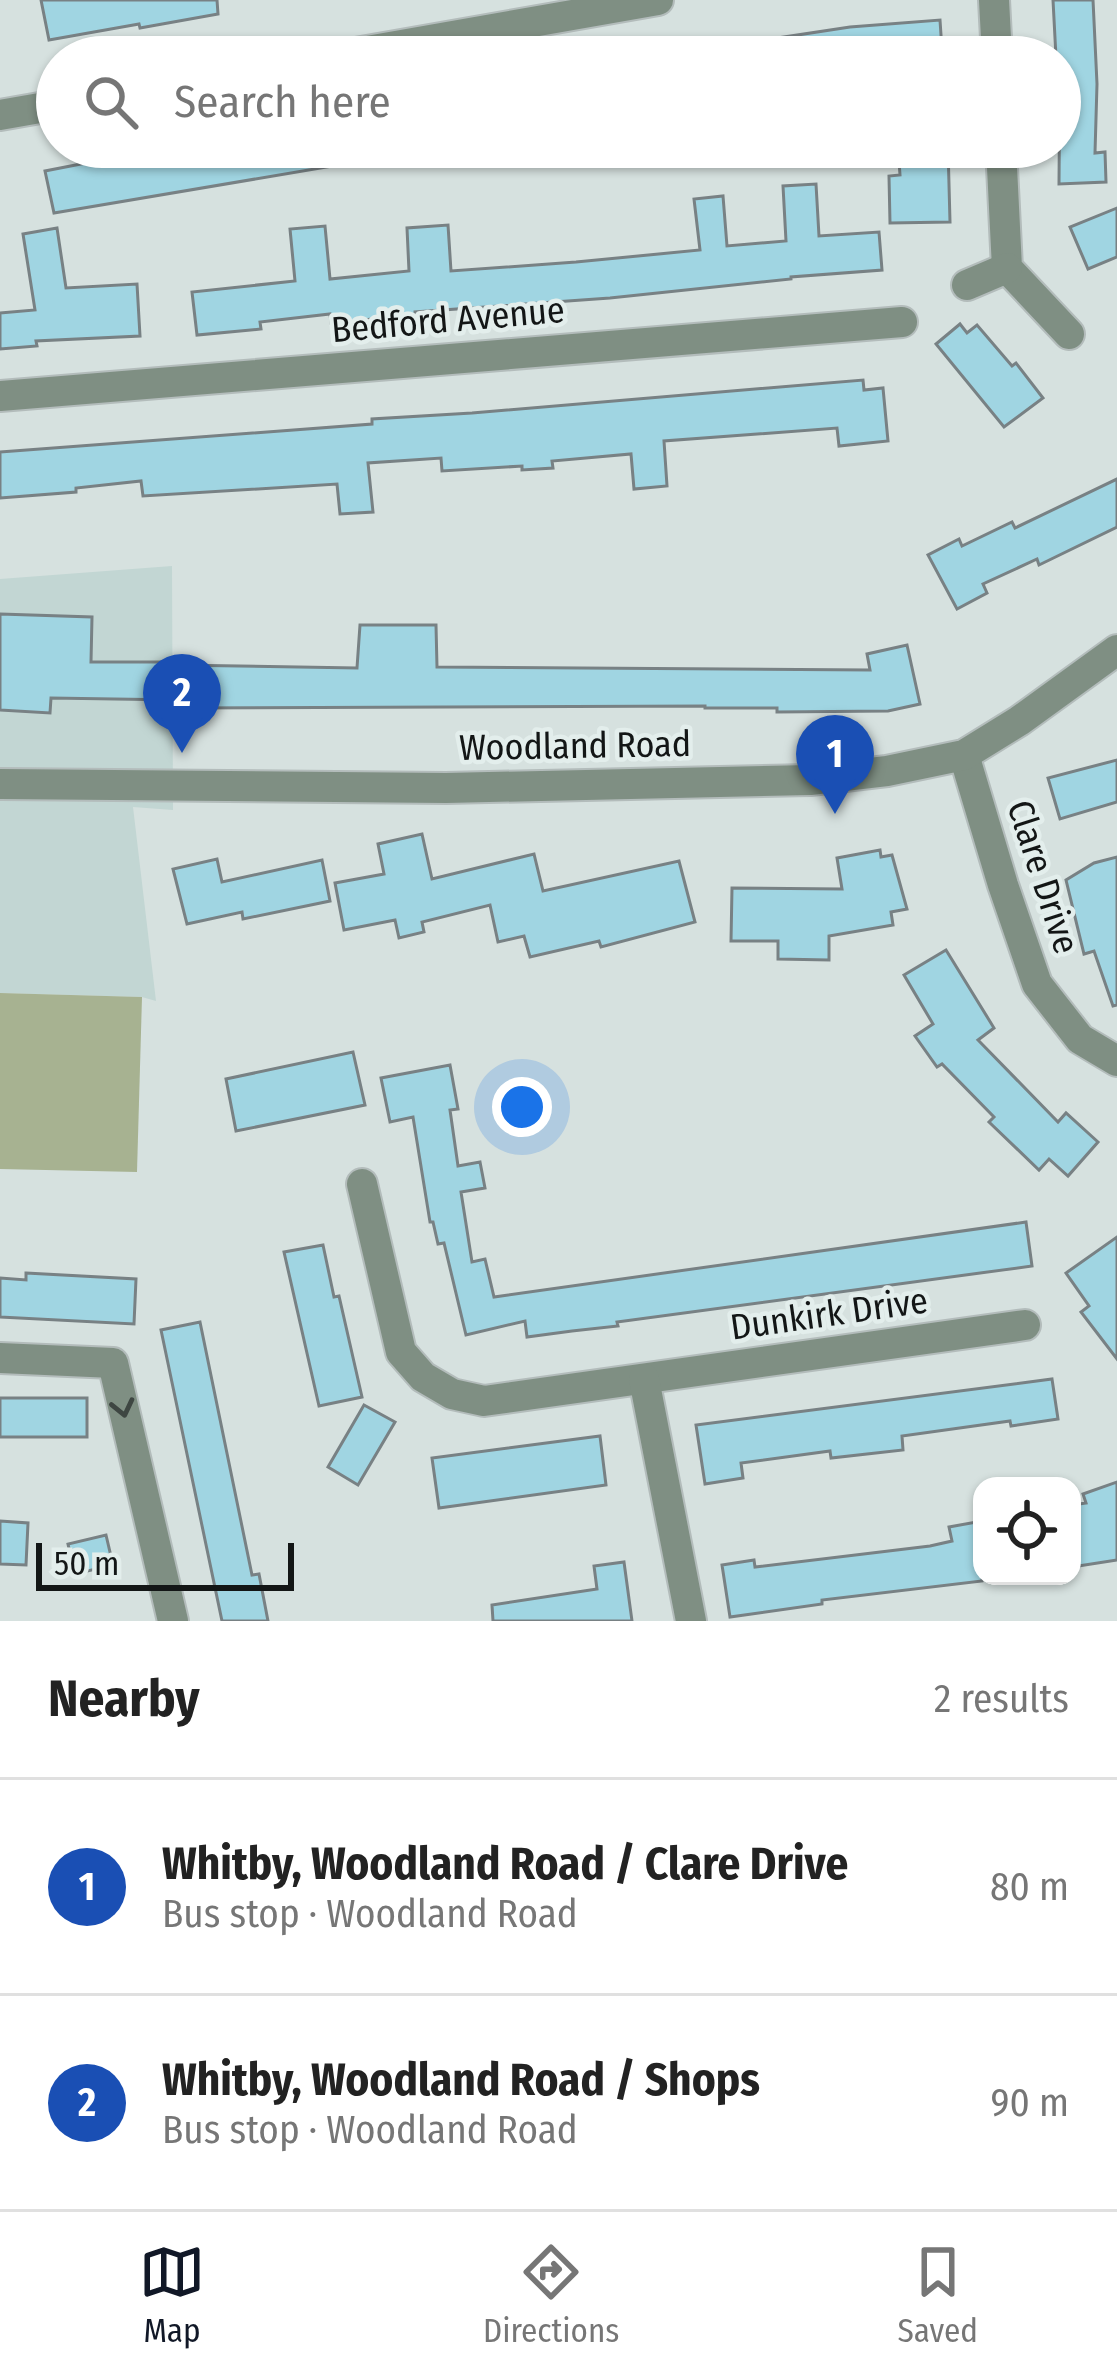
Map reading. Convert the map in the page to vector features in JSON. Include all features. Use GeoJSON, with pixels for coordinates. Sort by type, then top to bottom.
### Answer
{"type":"FeatureCollection","features":[{"type":"Feature","properties":{"kind":"street"},"geometry":{"type":"LineString","coordinates":[[453,36],[658,0]]}},
{"type":"Feature","properties":{"kind":"street"},"geometry":{"type":"LineString","coordinates":[[994,0],[996,36]]}},
{"type":"Feature","properties":{"kind":"street"},"geometry":{"type":"LineString","coordinates":[[0,115],[36,109]]}},
{"type":"Feature","properties":{"kind":"street"},"geometry":{"type":"LineString","coordinates":[[1002,168],[1007,268],[1069,334]]}},
{"type":"Feature","properties":{"kind":"street"},"geometry":{"type":"LineString","coordinates":[[968,285],[1007,268]]}},
{"type":"Feature","properties":{"kind":"street","name":"Bedford Avenue"},"geometry":{"type":"LineString","coordinates":[[0,396],[902,322]]}},
{"type":"Feature","properties":{"kind":"street","name":"Woodland Road"},"geometry":{"type":"LineString","coordinates":[[0,784],[446,788],[810,780],[886,771],[964,755],[1019,722],[1117,650]]}},
{"type":"Feature","properties":{"kind":"street","name":"Clare Drive"},"geometry":{"type":"LineString","coordinates":[[964,755],[1037,984],[1080,1039],[1117,1061]]}},
{"type":"Feature","properties":{"kind":"street","name":"Dunkirk Drive"},"geometry":{"type":"LineString","coordinates":[[362,1184],[400,1352],[423,1377],[452,1394],[484,1401],[1025,1325]]}},
{"type":"Feature","properties":{"kind":"street"},"geometry":{"type":"LineString","coordinates":[[0,1358],[113,1363],[173,1621]]}},
{"type":"Feature","properties":{"kind":"street"},"geometry":{"type":"LineString","coordinates":[[644,1379],[691,1621]]}},
{"type":"Feature","properties":{"kind":"shaded area"},"geometry":{"type":"Polygon","coordinates":[[[172,566],[173,810],[133,807],[156,1001],[0,993],[0,579],[172,566]]]}},
{"type":"Feature","properties":{"kind":"green space"},"geometry":{"type":"Polygon","coordinates":[[[0,993],[142,997],[137,1172],[0,1169],[0,993]]]}},
{"type":"Feature","properties":{"kind":"building"},"geometry":{"type":"Polygon","coordinates":[[[41,0],[217,0],[218,14],[140,28],[139,24],[48,36],[41,0]]]}},
{"type":"Feature","properties":{"kind":"building"},"geometry":{"type":"Polygon","coordinates":[[[1053,0],[1093,0],[1095,153],[1105,152],[1106,182],[1059,184],[1059,168],[1081,168],[1081,36],[1055,36],[1053,0]]]}},
{"type":"Feature","properties":{"kind":"building"},"geometry":{"type":"Polygon","coordinates":[[[940,20],[941,36],[791,36],[940,20]]]}},
{"type":"Feature","properties":{"kind":"building"},"geometry":{"type":"Polygon","coordinates":[[[60,168],[320,168],[54,213],[45,171],[60,168]]]}},
{"type":"Feature","properties":{"kind":"building"},"geometry":{"type":"Polygon","coordinates":[[[900,168],[949,168],[950,222],[890,223],[889,176],[900,175],[900,168]]]}},
{"type":"Feature","properties":{"kind":"building"},"geometry":{"type":"Polygon","coordinates":[[[816,184],[819,236],[879,232],[882,270],[331,323],[330,314],[260,322],[261,329],[197,335],[192,292],[295,281],[290,229],[325,226],[330,279],[409,271],[407,228],[448,225],[451,271],[576,262],[700,250],[694,199],[723,196],[727,246],[786,241],[783,186],[816,184]]]}},
{"type":"Feature","properties":{"kind":"building"},"geometry":{"type":"Polygon","coordinates":[[[1117,208],[1117,257],[1088,269],[1070,227],[1117,208]]]}},
{"type":"Feature","properties":{"kind":"building"},"geometry":{"type":"Polygon","coordinates":[[[57,228],[66,288],[137,284],[140,336],[36,341],[37,346],[0,349],[0,313],[35,310],[23,234],[57,228]]]}},
{"type":"Feature","properties":{"kind":"building"},"geometry":{"type":"Polygon","coordinates":[[[960,324],[967,333],[977,325],[1043,398],[1004,427],[936,344],[960,324]]]}},
{"type":"Feature","properties":{"kind":"building"},"geometry":{"type":"Polygon","coordinates":[[[863,380],[864,390],[883,388],[888,441],[839,446],[837,428],[664,441],[667,486],[634,489],[631,454],[552,461],[553,468],[522,470],[522,466],[442,471],[441,458],[368,463],[373,512],[340,514],[337,484],[143,496],[141,481],[0,498],[0,452],[863,380]]]}},
{"type":"Feature","properties":{"kind":"building"},"geometry":{"type":"Polygon","coordinates":[[[1117,479],[1117,527],[1039,565],[1037,559],[983,584],[987,593],[957,609],[928,555],[959,539],[962,546],[1012,522],[1015,528],[1117,479]]]}},
{"type":"Feature","properties":{"kind":"building"},"geometry":{"type":"Polygon","coordinates":[[[0,614],[92,617],[91,662],[174,665],[357,668],[360,625],[436,625],[437,667],[870,670],[867,654],[907,645],[920,704],[888,711],[777,712],[777,708],[705,706],[178,708],[178,700],[51,698],[50,713],[0,710],[0,614]]]}},
{"type":"Feature","properties":{"kind":"building"},"geometry":{"type":"Polygon","coordinates":[[[1117,760],[1117,802],[1060,819],[1048,778],[1117,760]]]}},
{"type":"Feature","properties":{"kind":"building"},"geometry":{"type":"Polygon","coordinates":[[[422,834],[432,879],[534,854],[543,891],[679,861],[695,922],[601,947],[599,941],[530,957],[524,936],[498,942],[490,905],[422,922],[424,932],[399,938],[395,920],[344,930],[335,883],[384,874],[378,844],[422,834]]]}},
{"type":"Feature","properties":{"kind":"building"},"geometry":{"type":"Polygon","coordinates":[[[880,850],[881,857],[892,855],[907,909],[891,912],[893,925],[829,936],[829,960],[778,959],[778,941],[731,941],[732,888],[842,889],[837,858],[880,850]]]}},
{"type":"Feature","properties":{"kind":"building"},"geometry":{"type":"Polygon","coordinates":[[[1117,857],[1117,1005],[1113,1006],[1094,951],[1084,954],[1066,880],[1094,863],[1117,857]]]}},
{"type":"Feature","properties":{"kind":"building"},"geometry":{"type":"Polygon","coordinates":[[[217,859],[222,882],[322,860],[330,901],[243,919],[242,912],[187,924],[173,869],[217,859]]]}},
{"type":"Feature","properties":{"kind":"building"},"geometry":{"type":"Polygon","coordinates":[[[946,950],[994,1028],[978,1040],[1058,1122],[1066,1113],[1098,1142],[1068,1176],[1049,1159],[1039,1170],[989,1122],[994,1117],[942,1064],[937,1067],[915,1036],[933,1024],[904,975],[946,950]]]}},
{"type":"Feature","properties":{"kind":"building"},"geometry":{"type":"Polygon","coordinates":[[[353,1052],[365,1105],[236,1131],[226,1079],[353,1052]]]}},
{"type":"Feature","properties":{"kind":"building"},"geometry":{"type":"Polygon","coordinates":[[[450,1065],[458,1109],[450,1110],[458,1166],[480,1162],[485,1188],[461,1192],[472,1262],[485,1259],[494,1297],[1026,1222],[1032,1266],[617,1322],[618,1326],[527,1337],[525,1321],[466,1335],[444,1243],[438,1244],[430,1222],[413,1117],[390,1122],[381,1078],[450,1065]]]}},
{"type":"Feature","properties":{"kind":"building"},"geometry":{"type":"Polygon","coordinates":[[[1117,1237],[1117,1359],[1081,1312],[1089,1306],[1066,1273],[1117,1237]]]}},
{"type":"Feature","properties":{"kind":"building"},"geometry":{"type":"Polygon","coordinates":[[[323,1245],[362,1397],[319,1406],[284,1252],[323,1245]]]}},
{"type":"Feature","properties":{"kind":"building"},"geometry":{"type":"Polygon","coordinates":[[[26,1273],[136,1279],[134,1324],[0,1317],[0,1278],[26,1280],[26,1273]]]}},
{"type":"Feature","properties":{"kind":"building"},"geometry":{"type":"Polygon","coordinates":[[[200,1322],[252,1575],[259,1574],[268,1621],[222,1621],[161,1330],[200,1322]]]}},
{"type":"Feature","properties":{"kind":"building"},"geometry":{"type":"Polygon","coordinates":[[[1052,1379],[1058,1419],[902,1436],[903,1450],[831,1458],[830,1451],[741,1463],[743,1478],[705,1484],[696,1425],[1052,1379]]]}},
{"type":"Feature","properties":{"kind":"building"},"geometry":{"type":"Polygon","coordinates":[[[0,1398],[87,1398],[87,1437],[0,1437],[0,1398]]]}},
{"type":"Feature","properties":{"kind":"building"},"geometry":{"type":"Polygon","coordinates":[[[364,1405],[395,1422],[358,1485],[328,1467],[364,1405]]]}},
{"type":"Feature","properties":{"kind":"building"},"geometry":{"type":"Polygon","coordinates":[[[600,1436],[606,1485],[439,1508],[432,1458],[600,1436]]]}},
{"type":"Feature","properties":{"kind":"building"},"geometry":{"type":"Polygon","coordinates":[[[1117,1482],[1117,1560],[1081,1566],[1083,1494],[1117,1482]]]}},
{"type":"Feature","properties":{"kind":"building"},"geometry":{"type":"Polygon","coordinates":[[[0,1521],[28,1523],[26,1565],[0,1564],[0,1521]]]}},
{"type":"Feature","properties":{"kind":"building"},"geometry":{"type":"Polygon","coordinates":[[[973,1523],[973,1582],[822,1600],[822,1604],[730,1617],[722,1565],[754,1560],[755,1567],[930,1546],[952,1541],[949,1527],[973,1523]]]}},
{"type":"Feature","properties":{"kind":"building"},"geometry":{"type":"Polygon","coordinates":[[[106,1535],[113,1565],[75,1574],[68,1544],[106,1535]]]}},
{"type":"Feature","properties":{"kind":"building"},"geometry":{"type":"Polygon","coordinates":[[[624,1562],[632,1621],[493,1621],[492,1605],[597,1589],[594,1566],[624,1562]]]}},
{"type":"Feature","properties":{"kind":"place","name":"Whitby, Woodland Road / Shops"},"geometry":{"type":"Point","coordinates":[182,753]}},
{"type":"Feature","properties":{"kind":"place","name":"Whitby, Woodland Road / Clare Drive"},"geometry":{"type":"Point","coordinates":[835,814]}}]}
